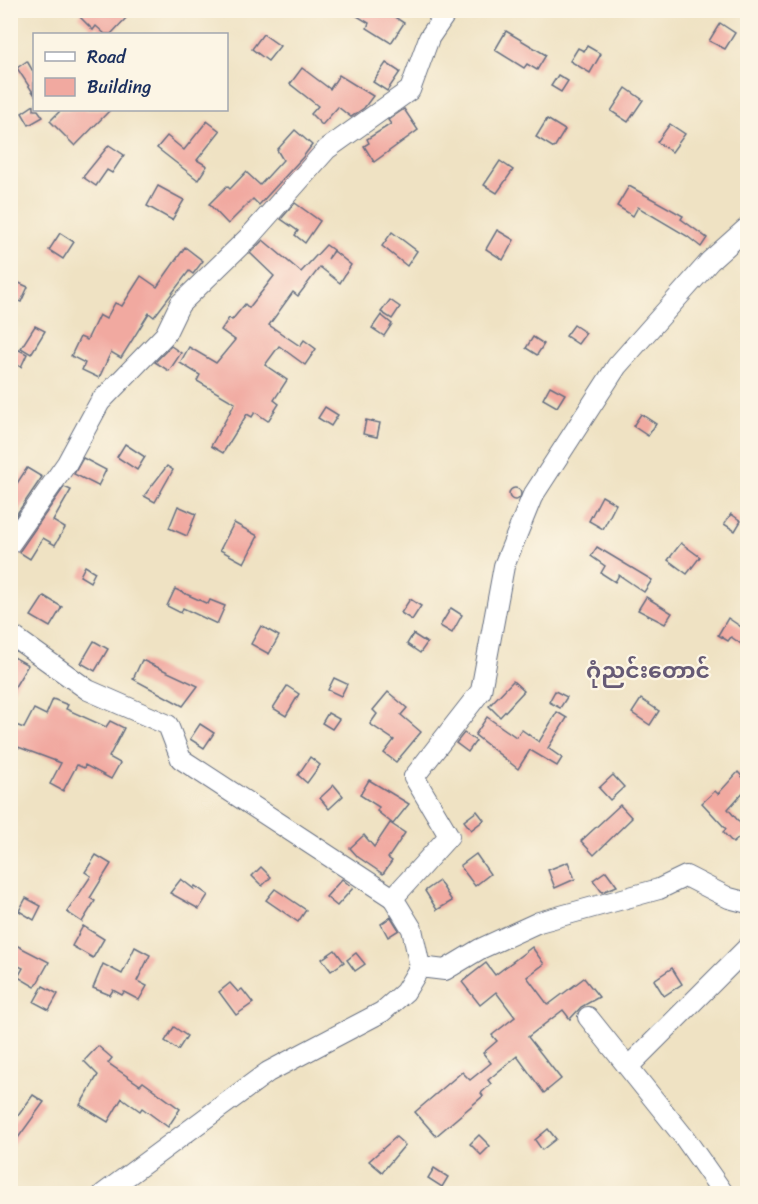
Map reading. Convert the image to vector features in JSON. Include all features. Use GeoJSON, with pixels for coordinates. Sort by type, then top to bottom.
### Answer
{"type":"FeatureCollection","features":[{"type":"Feature","properties":{"kind":"street"},"geometry":{"type":"LineString","coordinates":[[10,544],[67,463],[100,402],[165,334],[180,304],[249,237],[327,149],[410,90],[429,38],[448,10]]}},
{"type":"Feature","properties":{"kind":"street"},"geometry":{"type":"LineString","coordinates":[[393,898],[448,836],[414,777],[481,691],[504,566],[532,497],[617,366],[710,261],[747,227]]}},
{"type":"Feature","properties":{"kind":"street"},"geometry":{"type":"LineString","coordinates":[[10,634],[88,690],[168,725],[181,759],[393,898],[412,929],[420,967],[405,992],[382,1012],[268,1072],[103,1194]]}},
{"type":"Feature","properties":{"kind":"street"},"geometry":{"type":"LineString","coordinates":[[420,967],[445,970],[480,949],[539,922],[658,889],[686,876],[729,898],[747,903]]}},
{"type":"Feature","properties":{"kind":"street"},"geometry":{"type":"LineString","coordinates":[[629,1066],[747,947]]}},
{"type":"Feature","properties":{"kind":"street"},"geometry":{"type":"LineString","coordinates":[[588,1017],[629,1066],[724,1194]]}},
{"type":"Feature","properties":{"kind":"building"},"geometry":{"type":"Polygon","coordinates":[[[85,10],[122,10],[128,16],[112,33],[104,33],[96,26],[93,30],[79,16],[85,10]]]}},
{"type":"Feature","properties":{"kind":"building"},"geometry":{"type":"Polygon","coordinates":[[[347,10],[384,10],[404,23],[391,43],[367,28],[369,23],[347,10]]]}},
{"type":"Feature","properties":{"kind":"building"},"geometry":{"type":"Polygon","coordinates":[[[720,23],[735,33],[725,49],[709,41],[720,23]]]}},
{"type":"Feature","properties":{"kind":"building"},"geometry":{"type":"Polygon","coordinates":[[[506,31],[546,55],[537,70],[527,64],[524,68],[495,50],[506,31]]]}},
{"type":"Feature","properties":{"kind":"building"},"geometry":{"type":"Polygon","coordinates":[[[263,34],[280,46],[268,61],[252,49],[263,34]]]}},
{"type":"Feature","properties":{"kind":"building"},"geometry":{"type":"Polygon","coordinates":[[[587,46],[601,54],[590,73],[570,61],[578,48],[584,51],[587,46]]]}},
{"type":"Feature","properties":{"kind":"building"},"geometry":{"type":"Polygon","coordinates":[[[27,61],[33,71],[33,92],[17,68],[27,61]]]}},
{"type":"Feature","properties":{"kind":"building"},"geometry":{"type":"Polygon","coordinates":[[[386,63],[400,72],[387,91],[373,82],[386,63]]]}},
{"type":"Feature","properties":{"kind":"building"},"geometry":{"type":"Polygon","coordinates":[[[302,68],[330,89],[339,75],[373,96],[364,108],[351,117],[338,107],[322,125],[311,114],[318,106],[290,84],[302,68]]]}},
{"type":"Feature","properties":{"kind":"building"},"geometry":{"type":"Polygon","coordinates":[[[558,75],[568,81],[561,92],[551,86],[558,75]]]}},
{"type":"Feature","properties":{"kind":"building"},"geometry":{"type":"Polygon","coordinates":[[[626,88],[643,100],[628,122],[611,111],[626,88]]]}},
{"type":"Feature","properties":{"kind":"building"},"geometry":{"type":"Polygon","coordinates":[[[33,106],[33,111],[39,111],[43,117],[29,125],[22,113],[33,106]]]}},
{"type":"Feature","properties":{"kind":"building"},"geometry":{"type":"Polygon","coordinates":[[[404,109],[418,130],[374,162],[364,146],[369,143],[367,139],[391,124],[388,120],[404,109]]]}},
{"type":"Feature","properties":{"kind":"building"},"geometry":{"type":"Polygon","coordinates":[[[60,111],[109,111],[75,146],[50,121],[60,111]]]}},
{"type":"Feature","properties":{"kind":"building"},"geometry":{"type":"Polygon","coordinates":[[[547,119],[565,130],[554,148],[536,137],[547,119]]]}},
{"type":"Feature","properties":{"kind":"building"},"geometry":{"type":"Polygon","coordinates":[[[207,121],[220,131],[197,160],[207,166],[198,180],[157,148],[167,136],[184,150],[207,121]]]}},
{"type":"Feature","properties":{"kind":"building"},"geometry":{"type":"Polygon","coordinates":[[[670,124],[685,134],[672,152],[657,142],[670,124]]]}},
{"type":"Feature","properties":{"kind":"building"},"geometry":{"type":"Polygon","coordinates":[[[295,130],[312,145],[259,205],[253,199],[228,224],[209,204],[227,186],[230,189],[246,172],[260,185],[283,160],[277,150],[295,130]]]}},
{"type":"Feature","properties":{"kind":"building"},"geometry":{"type":"Polygon","coordinates":[[[109,145],[124,155],[112,173],[107,170],[96,186],[83,177],[109,145]]]}},
{"type":"Feature","properties":{"kind":"building"},"geometry":{"type":"Polygon","coordinates":[[[500,161],[513,170],[497,193],[484,185],[500,161]]]}},
{"type":"Feature","properties":{"kind":"building"},"geometry":{"type":"Polygon","coordinates":[[[158,186],[184,200],[172,220],[147,206],[158,186]]]}},
{"type":"Feature","properties":{"kind":"building"},"geometry":{"type":"Polygon","coordinates":[[[629,186],[683,216],[681,219],[707,238],[701,247],[638,207],[633,216],[617,206],[629,186]]]}},
{"type":"Feature","properties":{"kind":"building"},"geometry":{"type":"Polygon","coordinates":[[[295,203],[320,221],[305,243],[295,235],[298,231],[281,219],[295,203]]]}},
{"type":"Feature","properties":{"kind":"building"},"geometry":{"type":"Polygon","coordinates":[[[497,230],[514,240],[503,260],[486,249],[497,230]]]}},
{"type":"Feature","properties":{"kind":"building"},"geometry":{"type":"Polygon","coordinates":[[[392,232],[417,251],[407,266],[382,246],[392,232]]]}},
{"type":"Feature","properties":{"kind":"building"},"geometry":{"type":"Polygon","coordinates":[[[60,233],[74,242],[63,259],[49,250],[60,233]]]}},
{"type":"Feature","properties":{"kind":"building"},"geometry":{"type":"Polygon","coordinates":[[[263,240],[301,272],[326,245],[333,250],[328,259],[334,251],[351,265],[340,283],[320,267],[298,296],[293,292],[269,325],[300,346],[304,340],[316,349],[305,365],[279,346],[265,365],[287,380],[274,400],[279,404],[268,421],[255,412],[252,417],[247,414],[223,453],[211,446],[235,403],[197,381],[200,375],[180,363],[189,347],[216,363],[235,340],[221,330],[229,318],[232,320],[245,304],[249,308],[274,276],[250,253],[263,240]]]}},
{"type":"Feature","properties":{"kind":"building"},"geometry":{"type":"Polygon","coordinates":[[[185,247],[203,261],[193,274],[189,271],[154,317],[149,313],[121,358],[111,352],[99,378],[82,370],[85,363],[71,356],[80,337],[87,340],[99,315],[106,319],[115,303],[122,306],[141,276],[157,287],[185,247]]]}},
{"type":"Feature","properties":{"kind":"building"},"geometry":{"type":"Polygon","coordinates":[[[10,279],[28,287],[21,302],[10,297],[10,279]]]}},
{"type":"Feature","properties":{"kind":"building"},"geometry":{"type":"Polygon","coordinates":[[[390,300],[400,307],[392,319],[381,312],[390,300]]]}},
{"type":"Feature","properties":{"kind":"building"},"geometry":{"type":"Polygon","coordinates":[[[381,315],[392,324],[384,336],[372,328],[381,315]]]}},
{"type":"Feature","properties":{"kind":"building"},"geometry":{"type":"Polygon","coordinates":[[[574,325],[586,333],[578,344],[566,336],[574,325]]]}},
{"type":"Feature","properties":{"kind":"building"},"geometry":{"type":"Polygon","coordinates":[[[35,326],[45,331],[31,354],[21,348],[35,326]]]}},
{"type":"Feature","properties":{"kind":"building"},"geometry":{"type":"Polygon","coordinates":[[[533,337],[544,344],[537,355],[526,348],[533,337]]]}},
{"type":"Feature","properties":{"kind":"building"},"geometry":{"type":"Polygon","coordinates":[[[171,346],[181,353],[169,371],[155,362],[171,346]]]}},
{"type":"Feature","properties":{"kind":"building"},"geometry":{"type":"Polygon","coordinates":[[[17,349],[27,354],[21,367],[11,362],[17,349]]]}},
{"type":"Feature","properties":{"kind":"building"},"geometry":{"type":"Polygon","coordinates":[[[550,386],[565,394],[557,407],[543,399],[550,386]]]}},
{"type":"Feature","properties":{"kind":"building"},"geometry":{"type":"Polygon","coordinates":[[[325,407],[338,415],[331,426],[318,418],[325,407]]]}},
{"type":"Feature","properties":{"kind":"building"},"geometry":{"type":"Polygon","coordinates":[[[641,414],[656,424],[648,436],[633,426],[641,414]]]}},
{"type":"Feature","properties":{"kind":"building"},"geometry":{"type":"Polygon","coordinates":[[[366,420],[380,423],[377,437],[363,434],[366,420]]]}},
{"type":"Feature","properties":{"kind":"building"},"geometry":{"type":"Polygon","coordinates":[[[125,444],[145,457],[137,470],[117,457],[125,444]]]}},
{"type":"Feature","properties":{"kind":"building"},"geometry":{"type":"Polygon","coordinates":[[[83,458],[106,470],[98,486],[74,474],[83,458]]]}},
{"type":"Feature","properties":{"kind":"building"},"geometry":{"type":"Polygon","coordinates":[[[167,466],[173,470],[155,502],[144,496],[167,466]]]}},
{"type":"Feature","properties":{"kind":"building"},"geometry":{"type":"Polygon","coordinates":[[[27,468],[42,477],[14,518],[10,516],[10,494],[27,468]]]}},
{"type":"Feature","properties":{"kind":"building"},"geometry":{"type":"Polygon","coordinates":[[[64,487],[71,490],[53,521],[65,528],[55,545],[43,538],[30,559],[19,552],[64,487]]]}},
{"type":"Feature","properties":{"kind":"building"},"geometry":{"type":"Polygon","coordinates":[[[517,488],[520,489],[520,499],[513,500],[510,499],[509,492],[510,489],[517,488]]]}},
{"type":"Feature","properties":{"kind":"building"},"geometry":{"type":"Polygon","coordinates":[[[602,496],[616,504],[603,529],[589,521],[602,496]]]}},
{"type":"Feature","properties":{"kind":"building"},"geometry":{"type":"Polygon","coordinates":[[[178,506],[196,514],[187,536],[169,528],[178,506]]]}},
{"type":"Feature","properties":{"kind":"building"},"geometry":{"type":"Polygon","coordinates":[[[731,514],[741,521],[735,531],[724,524],[731,514]]]}},
{"type":"Feature","properties":{"kind":"building"},"geometry":{"type":"Polygon","coordinates":[[[234,523],[258,536],[244,563],[220,550],[234,523]]]}},
{"type":"Feature","properties":{"kind":"building"},"geometry":{"type":"Polygon","coordinates":[[[681,543],[700,557],[687,574],[668,560],[681,543]]]}},
{"type":"Feature","properties":{"kind":"building"},"geometry":{"type":"Polygon","coordinates":[[[597,547],[652,580],[644,592],[619,575],[615,582],[601,573],[605,566],[591,556],[597,547]]]}},
{"type":"Feature","properties":{"kind":"building"},"geometry":{"type":"Polygon","coordinates":[[[85,566],[95,572],[90,582],[80,576],[85,566]]]}},
{"type":"Feature","properties":{"kind":"building"},"geometry":{"type":"Polygon","coordinates":[[[175,589],[208,604],[210,600],[225,606],[217,624],[183,608],[181,613],[167,606],[175,589]]]}},
{"type":"Feature","properties":{"kind":"building"},"geometry":{"type":"Polygon","coordinates":[[[44,596],[62,607],[50,627],[31,616],[44,596]]]}},
{"type":"Feature","properties":{"kind":"building"},"geometry":{"type":"Polygon","coordinates":[[[646,597],[672,613],[665,624],[638,610],[646,597]]]}},
{"type":"Feature","properties":{"kind":"building"},"geometry":{"type":"Polygon","coordinates":[[[410,599],[421,606],[412,620],[401,613],[410,599]]]}},
{"type":"Feature","properties":{"kind":"building"},"geometry":{"type":"Polygon","coordinates":[[[451,608],[462,615],[452,633],[440,626],[451,608]]]}},
{"type":"Feature","properties":{"kind":"building"},"geometry":{"type":"Polygon","coordinates":[[[728,618],[747,631],[747,648],[731,637],[728,641],[718,635],[728,618]]]}},
{"type":"Feature","properties":{"kind":"building"},"geometry":{"type":"Polygon","coordinates":[[[261,626],[279,636],[269,654],[251,644],[261,626]]]}},
{"type":"Feature","properties":{"kind":"building"},"geometry":{"type":"Polygon","coordinates":[[[413,634],[427,643],[420,653],[407,644],[413,634]]]}},
{"type":"Feature","properties":{"kind":"building"},"geometry":{"type":"Polygon","coordinates":[[[94,641],[108,649],[95,671],[81,663],[94,641]]]}},
{"type":"Feature","properties":{"kind":"building"},"geometry":{"type":"Polygon","coordinates":[[[10,655],[28,665],[10,695],[10,655]]]}},
{"type":"Feature","properties":{"kind":"building"},"geometry":{"type":"Polygon","coordinates":[[[142,660],[198,686],[183,706],[133,679],[142,660]]]}},
{"type":"Feature","properties":{"kind":"building"},"geometry":{"type":"Polygon","coordinates":[[[334,678],[347,684],[341,696],[328,690],[334,678]]]}},
{"type":"Feature","properties":{"kind":"building"},"geometry":{"type":"Polygon","coordinates":[[[513,681],[524,691],[500,717],[489,706],[513,681]]]}},
{"type":"Feature","properties":{"kind":"building"},"geometry":{"type":"Polygon","coordinates":[[[287,686],[299,694],[286,716],[273,708],[287,686]]]}},
{"type":"Feature","properties":{"kind":"building"},"geometry":{"type":"Polygon","coordinates":[[[555,691],[567,697],[560,708],[549,702],[555,691]]]}},
{"type":"Feature","properties":{"kind":"building"},"geometry":{"type":"Polygon","coordinates":[[[388,692],[407,708],[401,715],[421,732],[396,762],[384,753],[394,740],[370,724],[377,714],[373,710],[388,692]]]}},
{"type":"Feature","properties":{"kind":"building"},"geometry":{"type":"Polygon","coordinates":[[[53,699],[68,705],[66,709],[106,727],[110,721],[124,728],[109,757],[120,763],[111,779],[85,765],[84,768],[77,765],[63,791],[50,784],[61,763],[10,744],[10,723],[24,728],[34,709],[46,715],[53,699]]]}},
{"type":"Feature","properties":{"kind":"building"},"geometry":{"type":"Polygon","coordinates":[[[641,699],[659,711],[650,725],[632,713],[641,699]]]}},
{"type":"Feature","properties":{"kind":"building"},"geometry":{"type":"Polygon","coordinates":[[[557,712],[567,718],[548,748],[562,758],[557,766],[530,750],[518,769],[475,735],[487,717],[516,737],[522,730],[539,742],[557,712]]]}},
{"type":"Feature","properties":{"kind":"building"},"geometry":{"type":"Polygon","coordinates":[[[328,713],[339,719],[332,729],[322,723],[328,713]]]}},
{"type":"Feature","properties":{"kind":"building"},"geometry":{"type":"Polygon","coordinates":[[[200,724],[214,733],[204,748],[190,739],[200,724]]]}},
{"type":"Feature","properties":{"kind":"building"},"geometry":{"type":"Polygon","coordinates":[[[464,733],[476,741],[468,752],[456,743],[464,733]]]}},
{"type":"Feature","properties":{"kind":"building"},"geometry":{"type":"Polygon","coordinates":[[[310,757],[320,765],[307,783],[298,775],[310,757]]]}},
{"type":"Feature","properties":{"kind":"building"},"geometry":{"type":"Polygon","coordinates":[[[738,772],[747,782],[747,788],[728,809],[747,831],[733,843],[723,832],[726,829],[702,803],[715,791],[718,794],[738,772]]]}},
{"type":"Feature","properties":{"kind":"building"},"geometry":{"type":"Polygon","coordinates":[[[613,775],[624,787],[610,800],[599,788],[613,775]]]}},
{"type":"Feature","properties":{"kind":"building"},"geometry":{"type":"Polygon","coordinates":[[[369,780],[409,804],[393,824],[377,811],[379,807],[360,795],[369,780]]]}},
{"type":"Feature","properties":{"kind":"building"},"geometry":{"type":"Polygon","coordinates":[[[334,785],[343,796],[329,809],[320,798],[334,785]]]}},
{"type":"Feature","properties":{"kind":"building"},"geometry":{"type":"Polygon","coordinates":[[[620,805],[632,818],[594,855],[581,841],[620,805]]]}},
{"type":"Feature","properties":{"kind":"building"},"geometry":{"type":"Polygon","coordinates":[[[477,811],[484,820],[471,830],[464,821],[477,811]]]}},
{"type":"Feature","properties":{"kind":"building"},"geometry":{"type":"Polygon","coordinates":[[[390,823],[405,833],[388,858],[392,861],[383,874],[358,857],[350,848],[364,835],[374,847],[390,823]]]}},
{"type":"Feature","properties":{"kind":"building"},"geometry":{"type":"Polygon","coordinates":[[[476,854],[490,874],[475,886],[460,866],[476,854]]]}},
{"type":"Feature","properties":{"kind":"building"},"geometry":{"type":"Polygon","coordinates":[[[96,855],[111,864],[90,898],[95,901],[82,922],[67,912],[91,876],[85,872],[96,855]]]}},
{"type":"Feature","properties":{"kind":"building"},"geometry":{"type":"Polygon","coordinates":[[[568,862],[575,879],[555,888],[548,870],[568,862]]]}},
{"type":"Feature","properties":{"kind":"building"},"geometry":{"type":"Polygon","coordinates":[[[261,867],[271,877],[262,886],[252,876],[261,867]]]}},
{"type":"Feature","properties":{"kind":"building"},"geometry":{"type":"Polygon","coordinates":[[[606,871],[617,886],[602,892],[593,880],[606,871]]]}},
{"type":"Feature","properties":{"kind":"building"},"geometry":{"type":"Polygon","coordinates":[[[181,879],[194,889],[195,886],[208,895],[199,909],[170,893],[181,879]]]}},
{"type":"Feature","properties":{"kind":"building"},"geometry":{"type":"Polygon","coordinates":[[[342,879],[353,888],[337,906],[326,897],[342,879]]]}},
{"type":"Feature","properties":{"kind":"building"},"geometry":{"type":"Polygon","coordinates":[[[439,881],[452,901],[437,910],[425,891],[439,881]]]}},
{"type":"Feature","properties":{"kind":"building"},"geometry":{"type":"Polygon","coordinates":[[[275,889],[306,910],[298,922],[266,900],[275,889]]]}},
{"type":"Feature","properties":{"kind":"building"},"geometry":{"type":"Polygon","coordinates":[[[26,898],[41,906],[34,920],[19,911],[26,898]]]}},
{"type":"Feature","properties":{"kind":"building"},"geometry":{"type":"Polygon","coordinates":[[[391,917],[399,930],[388,937],[381,924],[391,917]]]}},
{"type":"Feature","properties":{"kind":"building"},"geometry":{"type":"Polygon","coordinates":[[[83,926],[104,939],[93,958],[72,946],[83,926]]]}},
{"type":"Feature","properties":{"kind":"building"},"geometry":{"type":"Polygon","coordinates":[[[10,942],[49,962],[35,987],[18,977],[23,968],[10,962],[10,942]]]}},
{"type":"Feature","properties":{"kind":"building"},"geometry":{"type":"Polygon","coordinates":[[[135,947],[150,955],[137,981],[147,986],[139,1000],[124,992],[122,995],[113,990],[110,995],[93,988],[103,964],[122,974],[135,947]]]}},
{"type":"Feature","properties":{"kind":"building"},"geometry":{"type":"Polygon","coordinates":[[[532,947],[544,964],[527,977],[548,1005],[584,978],[599,997],[581,1007],[570,1019],[563,1010],[528,1037],[561,1079],[544,1093],[517,1056],[488,1080],[491,1084],[481,1093],[483,1096],[436,1136],[415,1112],[462,1072],[470,1080],[491,1063],[483,1053],[497,1041],[492,1035],[515,1017],[496,992],[480,1005],[462,982],[486,963],[495,975],[532,947]]]}},
{"type":"Feature","properties":{"kind":"building"},"geometry":{"type":"Polygon","coordinates":[[[335,950],[344,962],[331,971],[322,959],[335,950]]]}},
{"type":"Feature","properties":{"kind":"building"},"geometry":{"type":"Polygon","coordinates":[[[356,953],[365,964],[355,971],[347,960],[356,953]]]}},
{"type":"Feature","properties":{"kind":"building"},"geometry":{"type":"Polygon","coordinates":[[[672,968],[682,984],[664,996],[654,980],[672,968]]]}},
{"type":"Feature","properties":{"kind":"building"},"geometry":{"type":"Polygon","coordinates":[[[230,983],[238,992],[242,989],[253,1003],[236,1015],[219,992],[230,983]]]}},
{"type":"Feature","properties":{"kind":"building"},"geometry":{"type":"Polygon","coordinates":[[[43,986],[58,994],[49,1010],[34,1002],[43,986]]]}},
{"type":"Feature","properties":{"kind":"building"},"geometry":{"type":"Polygon","coordinates":[[[174,1027],[187,1036],[178,1050],[165,1041],[174,1027]]]}},
{"type":"Feature","properties":{"kind":"building"},"geometry":{"type":"Polygon","coordinates":[[[98,1046],[112,1058],[108,1063],[140,1085],[143,1082],[180,1109],[168,1127],[142,1108],[140,1111],[122,1098],[108,1122],[80,1105],[98,1075],[84,1061],[98,1046]]]}},
{"type":"Feature","properties":{"kind":"building"},"geometry":{"type":"Polygon","coordinates":[[[33,1095],[44,1102],[10,1149],[10,1127],[33,1095]]]}},
{"type":"Feature","properties":{"kind":"building"},"geometry":{"type":"Polygon","coordinates":[[[548,1129],[556,1139],[542,1150],[535,1140],[548,1129]]]}},
{"type":"Feature","properties":{"kind":"building"},"geometry":{"type":"Polygon","coordinates":[[[479,1135],[490,1146],[481,1155],[470,1144],[479,1135]]]}},
{"type":"Feature","properties":{"kind":"building"},"geometry":{"type":"Polygon","coordinates":[[[396,1137],[405,1145],[382,1172],[369,1161],[396,1137]]]}},
{"type":"Feature","properties":{"kind":"building"},"geometry":{"type":"Polygon","coordinates":[[[434,1168],[448,1177],[442,1187],[428,1178],[434,1168]]]}},
{"type":"Feature","properties":{"kind":"district","name":"ဂုံညင်းတောင်"},"geometry":{"type":"Point","coordinates":[648,670]}}]}
